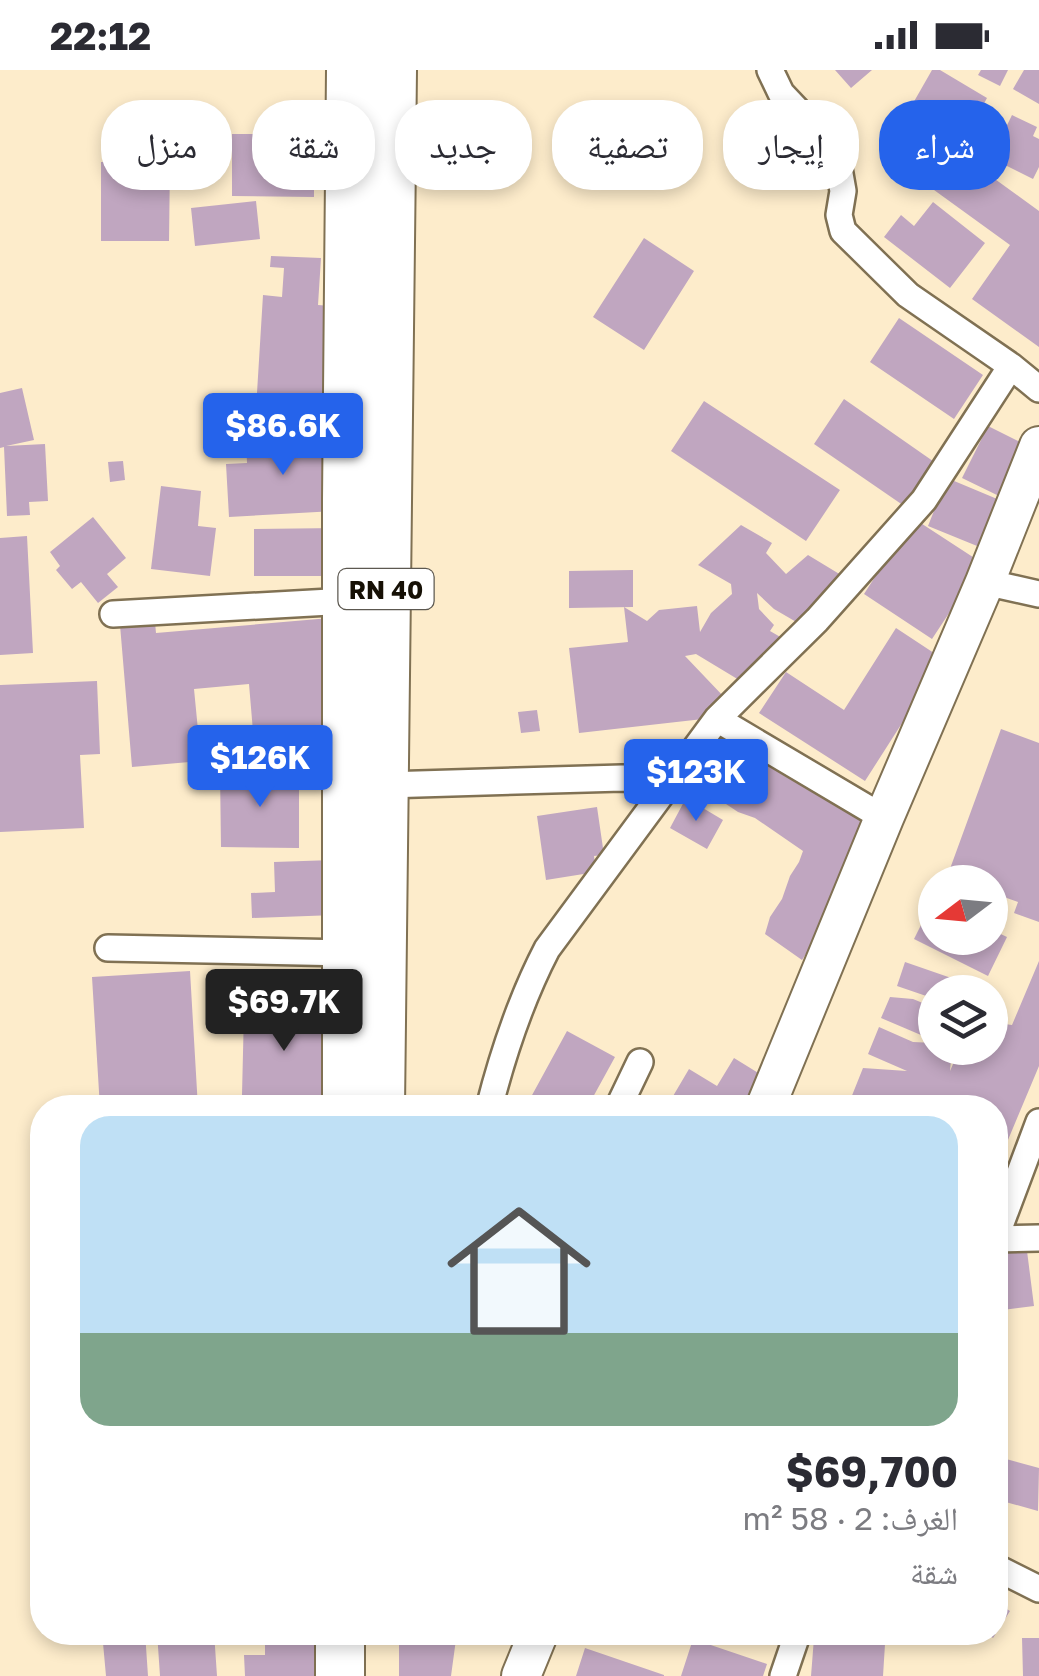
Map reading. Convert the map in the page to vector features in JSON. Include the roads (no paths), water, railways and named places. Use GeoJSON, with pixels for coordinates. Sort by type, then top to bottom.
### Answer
{"type":"FeatureCollection","features":[{"type":"Feature","properties":{"kind":"highway","name":"RN 40"},"geometry":{"type":"LineString","coordinates":[[352,70],[360,100]]}},
{"type":"Feature","properties":{"kind":"highway","name":"RN 40"},"geometry":{"type":"LineString","coordinates":[[375,127],[392,70]]}},
{"type":"Feature","properties":{"kind":"highway","name":"RN 40"},"geometry":{"type":"LineString","coordinates":[[347,1095],[348,601],[369,190]]}},
{"type":"Feature","properties":{"kind":"highway","name":"RN 40"},"geometry":{"type":"LineString","coordinates":[[372,190],[384,785],[380,1095]]}},
{"type":"Feature","properties":{"kind":"highway"},"geometry":{"type":"LineString","coordinates":[[340,1645],[340,1676]]}},
{"type":"Feature","properties":{"kind":"highway"},"geometry":{"type":"LineString","coordinates":[[373,1676],[374,1645]]}},
{"type":"Feature","properties":{"kind":"street"},"geometry":{"type":"LineString","coordinates":[[770,70],[781,93],[836,151],[843,192],[839,215],[843,231],[908,295],[1039,389]]}},
{"type":"Feature","properties":{"kind":"street"},"geometry":{"type":"LineString","coordinates":[[492,1095],[530,981],[547,949],[718,719],[817,620],[924,500],[1011,366]]}},
{"type":"Feature","properties":{"kind":"street"},"geometry":{"type":"LineString","coordinates":[[771,1095],[1039,446]]}},
{"type":"Feature","properties":{"kind":"street"},"geometry":{"type":"LineString","coordinates":[[985,582],[1039,594]]}},
{"type":"Feature","properties":{"kind":"street"},"geometry":{"type":"LineString","coordinates":[[112,614],[348,601]]}},
{"type":"Feature","properties":{"kind":"street"},"geometry":{"type":"LineString","coordinates":[[718,719],[884,818]]}},
{"type":"Feature","properties":{"kind":"street"},"geometry":{"type":"LineString","coordinates":[[384,785],[672,779]]}},
{"type":"Feature","properties":{"kind":"street"},"geometry":{"type":"LineString","coordinates":[[108,948],[348,953]]}},
{"type":"Feature","properties":{"kind":"street"},"geometry":{"type":"LineString","coordinates":[[624,1095],[640,1062]]}},
{"type":"Feature","properties":{"kind":"street"},"geometry":{"type":"LineString","coordinates":[[1008,1204],[1039,1122]]}},
{"type":"Feature","properties":{"kind":"street"},"geometry":{"type":"LineString","coordinates":[[1008,1239],[1039,1238]]}},
{"type":"Feature","properties":{"kind":"street"},"geometry":{"type":"LineString","coordinates":[[1008,1574],[1039,1589]]}},
{"type":"Feature","properties":{"kind":"street"},"geometry":{"type":"LineString","coordinates":[[520,1676],[534,1645]]}},
{"type":"Feature","properties":{"kind":"street"},"geometry":{"type":"LineString","coordinates":[[783,1676],[794,1645]]}}]}
